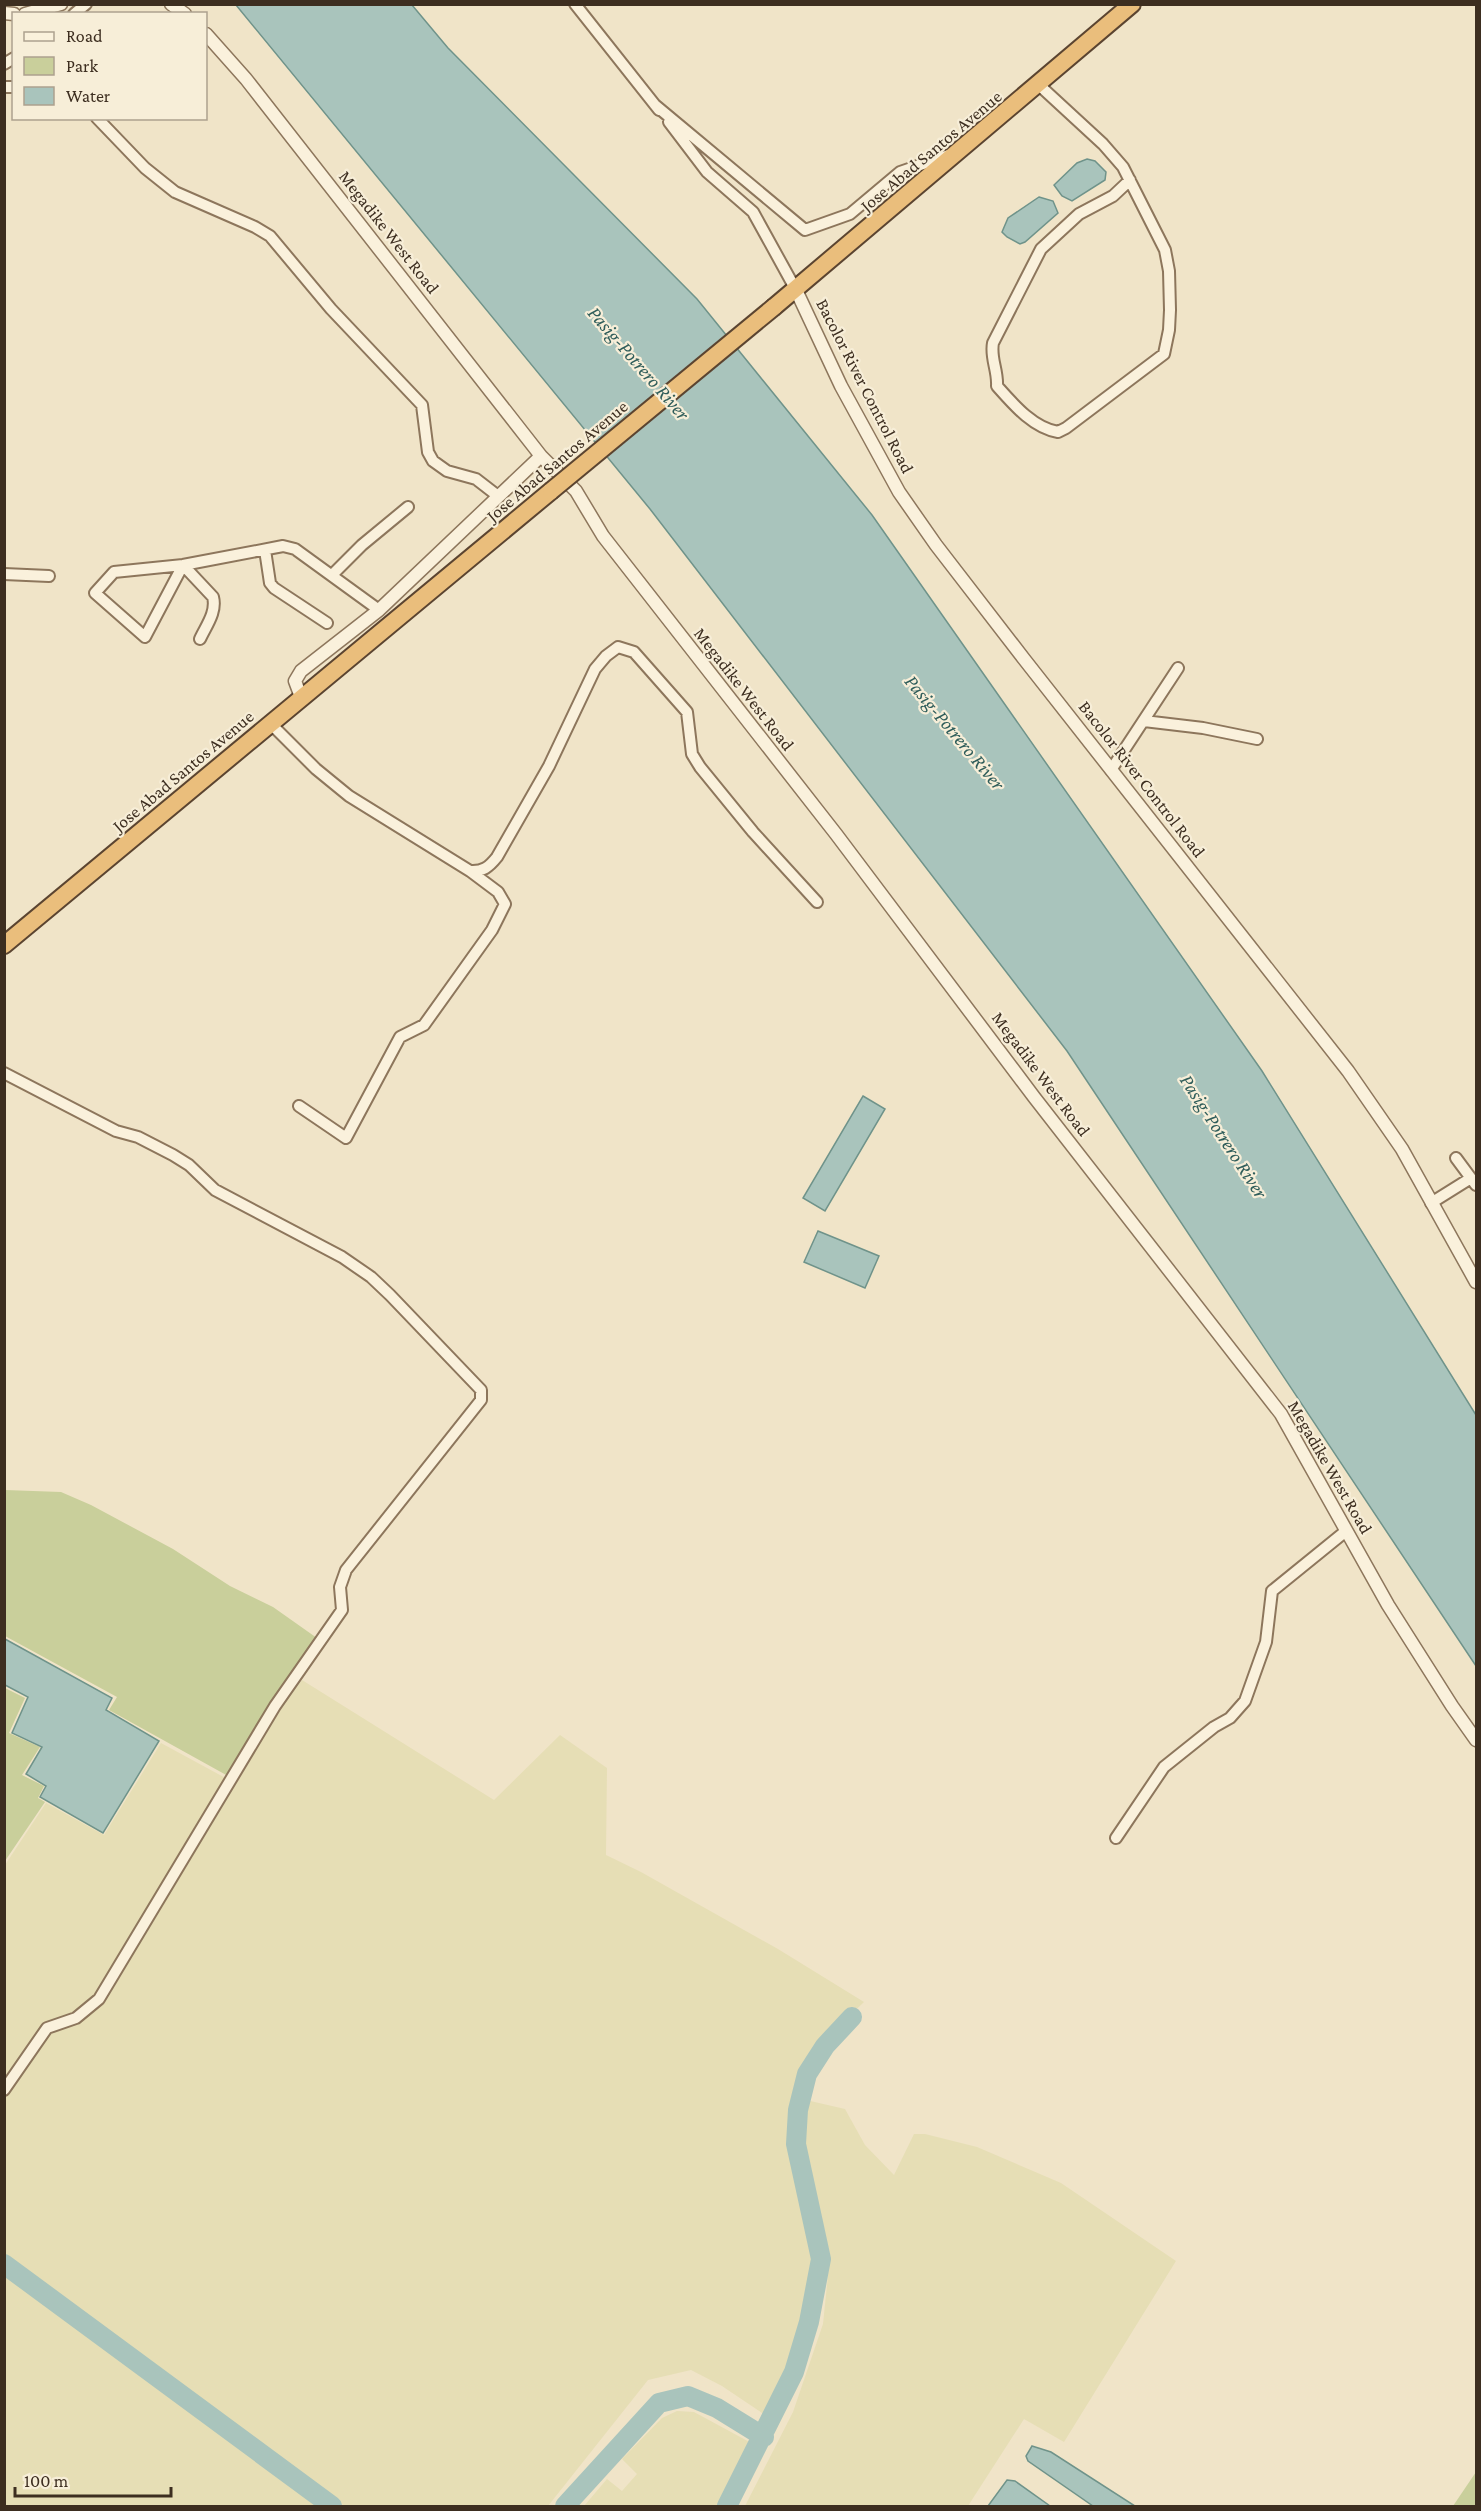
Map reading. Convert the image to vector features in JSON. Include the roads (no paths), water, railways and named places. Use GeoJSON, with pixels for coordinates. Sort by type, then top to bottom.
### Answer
{"type":"FeatureCollection","features":[{"type":"Feature","properties":{"kind":"highway","name":"Jose Abad Santos Avenue"},"geometry":{"type":"LineString","coordinates":[[4,945],[60,901],[301,697],[796,290],[1132,4]]}},
{"type":"Feature","properties":{"kind":"street"},"geometry":{"type":"LineString","coordinates":[[32,12],[62,4]]}},
{"type":"Feature","properties":{"kind":"street"},"geometry":{"type":"LineString","coordinates":[[575,4],[707,172],[753,212],[796,290]]}},
{"type":"Feature","properties":{"kind":"street","name":"Megadike West Road"},"geometry":{"type":"LineString","coordinates":[[207,34],[246,79],[541,456],[576,491],[597,527],[623,562],[836,834],[1035,1097],[1281,1414],[1412,1644],[1476,1740]]}},
{"type":"Feature","properties":{"kind":"street"},"geometry":{"type":"LineString","coordinates":[[1039,85],[1103,144],[1123,167],[1130,180],[1165,250],[1169,271],[1169,330],[1164,354],[1066,428],[1058,432],[1052,431],[1026,416],[997,386],[998,373],[990,356],[993,343],[1041,249],[1079,214],[1113,196],[1130,180]]}},
{"type":"Feature","properties":{"kind":"street"},"geometry":{"type":"LineString","coordinates":[[655,105],[805,230],[850,214],[900,172],[961,151]]}},
{"type":"Feature","properties":{"kind":"street"},"geometry":{"type":"LineString","coordinates":[[99,120],[145,168],[176,192],[270,236],[331,309],[424,407],[428,452],[433,460],[447,471],[476,478],[498,496]]}},
{"type":"Feature","properties":{"kind":"street","name":"Bacolor River Control Road"},"geometry":{"type":"LineString","coordinates":[[796,290],[841,386],[899,492],[936,545],[1348,1071],[1402,1149],[1476,1282]]}},
{"type":"Feature","properties":{"kind":"street"},"geometry":{"type":"LineString","coordinates":[[301,697],[295,681],[300,671],[379,610],[541,456]]}},
{"type":"Feature","properties":{"kind":"street"},"geometry":{"type":"LineString","coordinates":[[332,575],[362,545],[408,507]]}},
{"type":"Feature","properties":{"kind":"street"},"geometry":{"type":"LineString","coordinates":[[183,565],[145,637],[95,592],[114,572],[183,565],[283,546],[295,549],[379,610]]}},
{"type":"Feature","properties":{"kind":"street"},"geometry":{"type":"LineString","coordinates":[[265,550],[270,583],[274,588],[327,623]]}},
{"type":"Feature","properties":{"kind":"street"},"geometry":{"type":"LineString","coordinates":[[183,565],[213,597],[215,604],[200,639]]}},
{"type":"Feature","properties":{"kind":"street"},"geometry":{"type":"LineString","coordinates":[[4,574],[49,576]]}},
{"type":"Feature","properties":{"kind":"street"},"geometry":{"type":"LineString","coordinates":[[470,871],[480,872],[497,857],[549,766],[595,669],[618,647],[634,652],[687,712],[692,754],[700,767],[753,832],[817,902]]}},
{"type":"Feature","properties":{"kind":"street"},"geometry":{"type":"LineString","coordinates":[[1112,770],[1178,668]]}},
{"type":"Feature","properties":{"kind":"street"},"geometry":{"type":"LineString","coordinates":[[1144,721],[1203,728],[1257,739]]}},
{"type":"Feature","properties":{"kind":"street"},"geometry":{"type":"LineString","coordinates":[[270,723],[316,769],[349,796],[470,871],[498,892],[505,904],[492,930],[424,1025],[400,1037],[346,1138],[299,1106]]}},
{"type":"Feature","properties":{"kind":"street"},"geometry":{"type":"LineString","coordinates":[[4,1073],[116,1131],[138,1137],[173,1155],[189,1165],[215,1190],[342,1257],[371,1277],[390,1295],[481,1390],[482,1394],[481,1400],[346,1570],[340,1587],[342,1610],[275,1706],[99,1999],[76,2018],[47,2028],[4,2090]]}},
{"type":"Feature","properties":{"kind":"street"},"geometry":{"type":"LineString","coordinates":[[1431,1203],[1473,1182],[1456,1158]]}},
{"type":"Feature","properties":{"kind":"street"},"geometry":{"type":"LineString","coordinates":[[1116,1838],[1164,1767],[1214,1727],[1230,1718],[1245,1701],[1266,1642],[1272,1591],[1346,1531]]}},
{"type":"Feature","properties":{"kind":"water","name":"Pasig-Potrero River"},"geometry":{"type":"Polygon","coordinates":[[[236,5],[412,5],[448,48],[697,299],[872,515],[1262,1071],[1476,1415],[1476,1666],[1067,1051],[650,509],[236,5]]]}},
{"type":"Feature","properties":{"kind":"water"},"geometry":{"type":"Polygon","coordinates":[[[1087,159],[1095,161],[1106,172],[1105,180],[1072,201],[1062,196],[1054,185],[1077,163],[1087,159]]]}},
{"type":"Feature","properties":{"kind":"water"},"geometry":{"type":"Polygon","coordinates":[[[1039,197],[1053,201],[1058,213],[1025,242],[1020,244],[1007,237],[1002,232],[1008,218],[1039,197]]]}},
{"type":"Feature","properties":{"kind":"water"},"geometry":{"type":"Polygon","coordinates":[[[863,1096],[885,1109],[825,1211],[803,1198],[863,1096]]]}},
{"type":"Feature","properties":{"kind":"water"},"geometry":{"type":"Polygon","coordinates":[[[818,1231],[879,1256],[865,1288],[804,1262],[818,1231]]]}},
{"type":"Feature","properties":{"kind":"water"},"geometry":{"type":"Polygon","coordinates":[[[5,1639],[112,1698],[106,1710],[159,1741],[103,1833],[40,1797],[46,1786],[26,1774],[42,1747],[12,1733],[28,1697],[5,1685],[5,1639]]]}},
{"type":"Feature","properties":{"kind":"water"},"geometry":{"type":"Polygon","coordinates":[[[1032,2446],[1051,2452],[1135,2506],[1093,2506],[1028,2461],[1026,2456],[1032,2446]]]}},
{"type":"Feature","properties":{"kind":"water"},"geometry":{"type":"Polygon","coordinates":[[[1007,2480],[1015,2481],[1050,2506],[988,2506],[1007,2480]]]}},
{"type":"Feature","properties":{"kind":"waterway"},"geometry":{"type":"LineString","coordinates":[[727,2506],[794,2372],[809,2322],[821,2259],[796,2144],[798,2110],[807,2074],[825,2046],[852,2017]]}},
{"type":"Feature","properties":{"kind":"waterway"},"geometry":{"type":"LineString","coordinates":[[4,2264],[332,2506]]}},
{"type":"Feature","properties":{"kind":"waterway"},"geometry":{"type":"LineString","coordinates":[[565,2506],[659,2403],[688,2396],[717,2408],[764,2437]]}}]}
